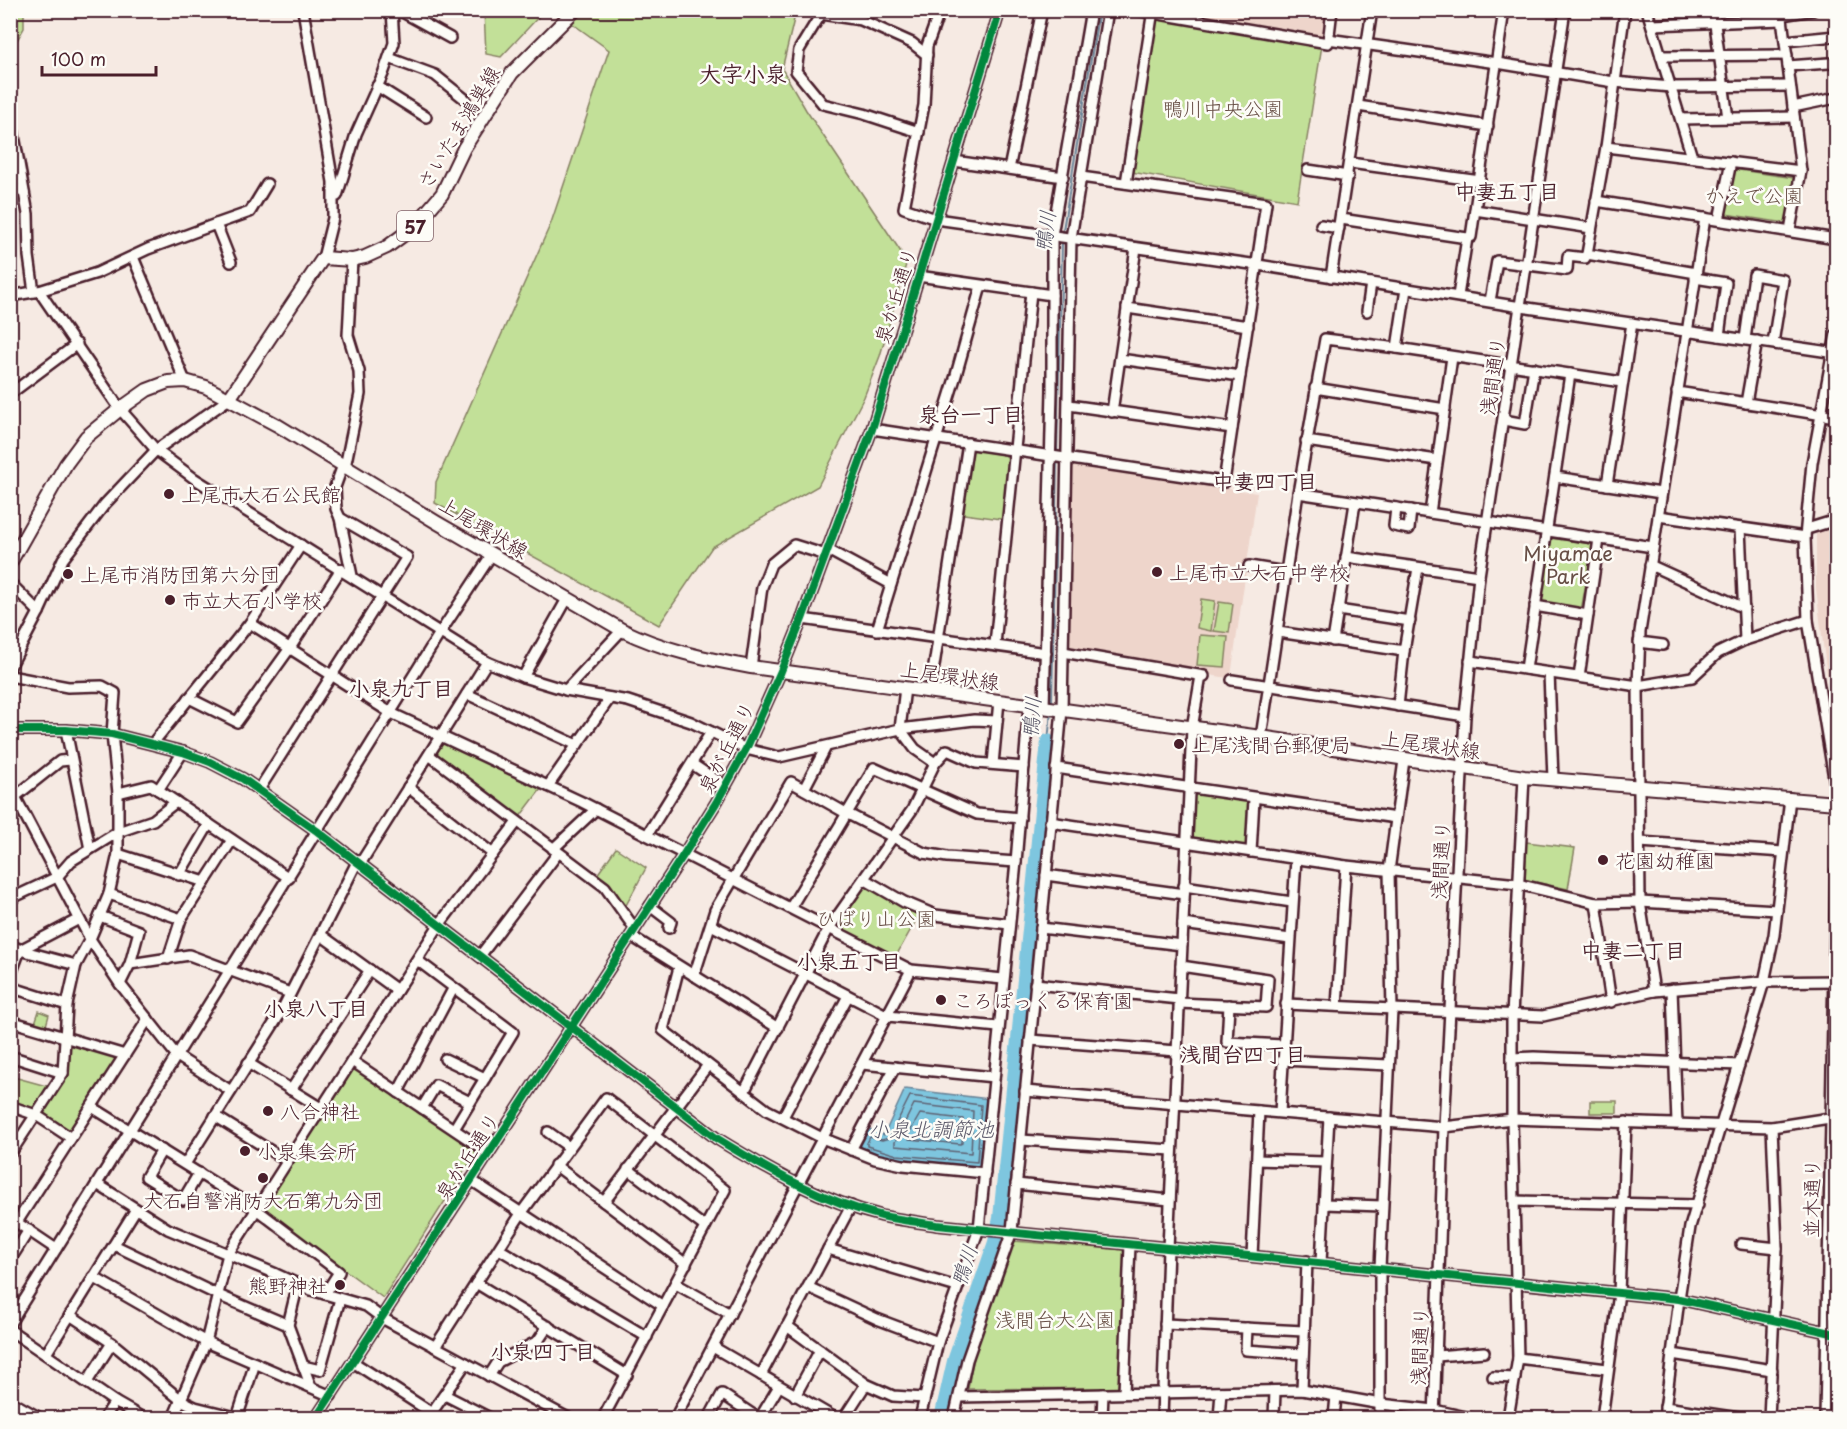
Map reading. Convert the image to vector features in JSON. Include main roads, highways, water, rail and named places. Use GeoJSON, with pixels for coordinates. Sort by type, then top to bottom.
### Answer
{"type":"FeatureCollection","features":[{"type":"Feature","properties":{"kind":"main road","name":"さいたま鴻巣線"},"geometry":{"type":"LineString","coordinates":[[229,399],[324,258],[352,260],[376,253],[400,239],[429,211],[442,194],[464,148],[512,72],[575,10]]}},
{"type":"Feature","properties":{"kind":"main road","name":"上尾環状線"},"geometry":{"type":"LineString","coordinates":[[10,563],[66,464],[86,437],[147,390],[168,382],[185,381],[197,383],[277,425],[621,630],[646,642],[699,658],[1261,737],[1524,777],[1836,803]]}},
{"type":"Feature","properties":{"kind":"water","name":"小泉北調節池"},"geometry":{"type":"Polygon","coordinates":[[[905,1089],[989,1099],[984,1165],[980,1169],[896,1160],[862,1151],[860,1143],[867,1128],[884,1135],[905,1089]]]}},
{"type":"Feature","properties":{"kind":"waterway","name":"鴨川"},"geometry":{"type":"LineString","coordinates":[[1062,236],[1099,10]]}},
{"type":"Feature","properties":{"kind":"waterway","name":"鴨川"},"geometry":{"type":"LineString","coordinates":[[1057,455],[1062,241]]}},
{"type":"Feature","properties":{"kind":"waterway","name":"鴨川"},"geometry":{"type":"LineString","coordinates":[[1052,703],[1057,460]]}},
{"type":"Feature","properties":{"kind":"waterway","name":"鴨川"},"geometry":{"type":"LineString","coordinates":[[1048,741],[1051,712]]}},
{"type":"Feature","properties":{"kind":"waterway","name":"鴨川"},"geometry":{"type":"LineString","coordinates":[[941,1418],[954,1361],[995,1242],[1000,1218],[1048,741]]}},
{"type":"Feature","properties":{"kind":"place","name":"上尾市大石公民館"},"geometry":{"type":"Point","coordinates":[169,494]}},
{"type":"Feature","properties":{"kind":"place","name":"上尾市立大石中学校"},"geometry":{"type":"Point","coordinates":[1157,572]}},
{"type":"Feature","properties":{"kind":"place","name":"上尾市消防団第六分団"},"geometry":{"type":"Point","coordinates":[68,574]}},
{"type":"Feature","properties":{"kind":"place","name":"市立大石小学校"},"geometry":{"type":"Point","coordinates":[170,600]}},
{"type":"Feature","properties":{"kind":"place","name":"上尾浅間台郵便局"},"geometry":{"type":"Point","coordinates":[1179,744]}},
{"type":"Feature","properties":{"kind":"place","name":"花園幼稚園"},"geometry":{"type":"Point","coordinates":[1603,860]}},
{"type":"Feature","properties":{"kind":"place","name":"ころぽっくる保育園"},"geometry":{"type":"Point","coordinates":[941,1000]}},
{"type":"Feature","properties":{"kind":"place","name":"八合神社"},"geometry":{"type":"Point","coordinates":[268,1111]}},
{"type":"Feature","properties":{"kind":"place","name":"小泉集会所"},"geometry":{"type":"Point","coordinates":[245,1151]}},
{"type":"Feature","properties":{"kind":"place","name":"大石自警消防大石第九分団"},"geometry":{"type":"Point","coordinates":[263,1178]}},
{"type":"Feature","properties":{"kind":"place","name":"熊野神社"},"geometry":{"type":"Point","coordinates":[340,1285]}},
{"type":"Feature","properties":{"kind":"district","name":"大字小泉"},"geometry":{"type":"Point","coordinates":[743,72]}},
{"type":"Feature","properties":{"kind":"district","name":"中妻五丁目"},"geometry":{"type":"Point","coordinates":[1507,190]}},
{"type":"Feature","properties":{"kind":"district","name":"泉台一丁目"},"geometry":{"type":"Point","coordinates":[971,413]}},
{"type":"Feature","properties":{"kind":"district","name":"中妻四丁目"},"geometry":{"type":"Point","coordinates":[1265,480]}},
{"type":"Feature","properties":{"kind":"district","name":"小泉九丁目"},"geometry":{"type":"Point","coordinates":[401,687]}},
{"type":"Feature","properties":{"kind":"district","name":"中妻二丁目"},"geometry":{"type":"Point","coordinates":[1633,949]}},
{"type":"Feature","properties":{"kind":"district","name":"小泉五丁目"},"geometry":{"type":"Point","coordinates":[849,960]}},
{"type":"Feature","properties":{"kind":"district","name":"小泉八丁目"},"geometry":{"type":"Point","coordinates":[316,1007]}},
{"type":"Feature","properties":{"kind":"district","name":"浅間台四丁目"},"geometry":{"type":"Point","coordinates":[1243,1053]}},
{"type":"Feature","properties":{"kind":"district","name":"小泉四丁目"},"geometry":{"type":"Point","coordinates":[543,1350]}},
{"type":"Feature","properties":{"kind":"park label","name":"鴨川中央公園"},"geometry":{"type":"Point","coordinates":[1223,108]}},
{"type":"Feature","properties":{"kind":"park label","name":"かえで公園"},"geometry":{"type":"Point","coordinates":[1754,195]}},
{"type":"Feature","properties":{"kind":"park label","name":"Miyamae Park"},"geometry":{"type":"Point","coordinates":[1568,564]}},
{"type":"Feature","properties":{"kind":"park label","name":"ひばり山公園"},"geometry":{"type":"Point","coordinates":[876,918]}},
{"type":"Feature","properties":{"kind":"park label","name":"浅間台大公園"},"geometry":{"type":"Point","coordinates":[1055,1319]}}]}
